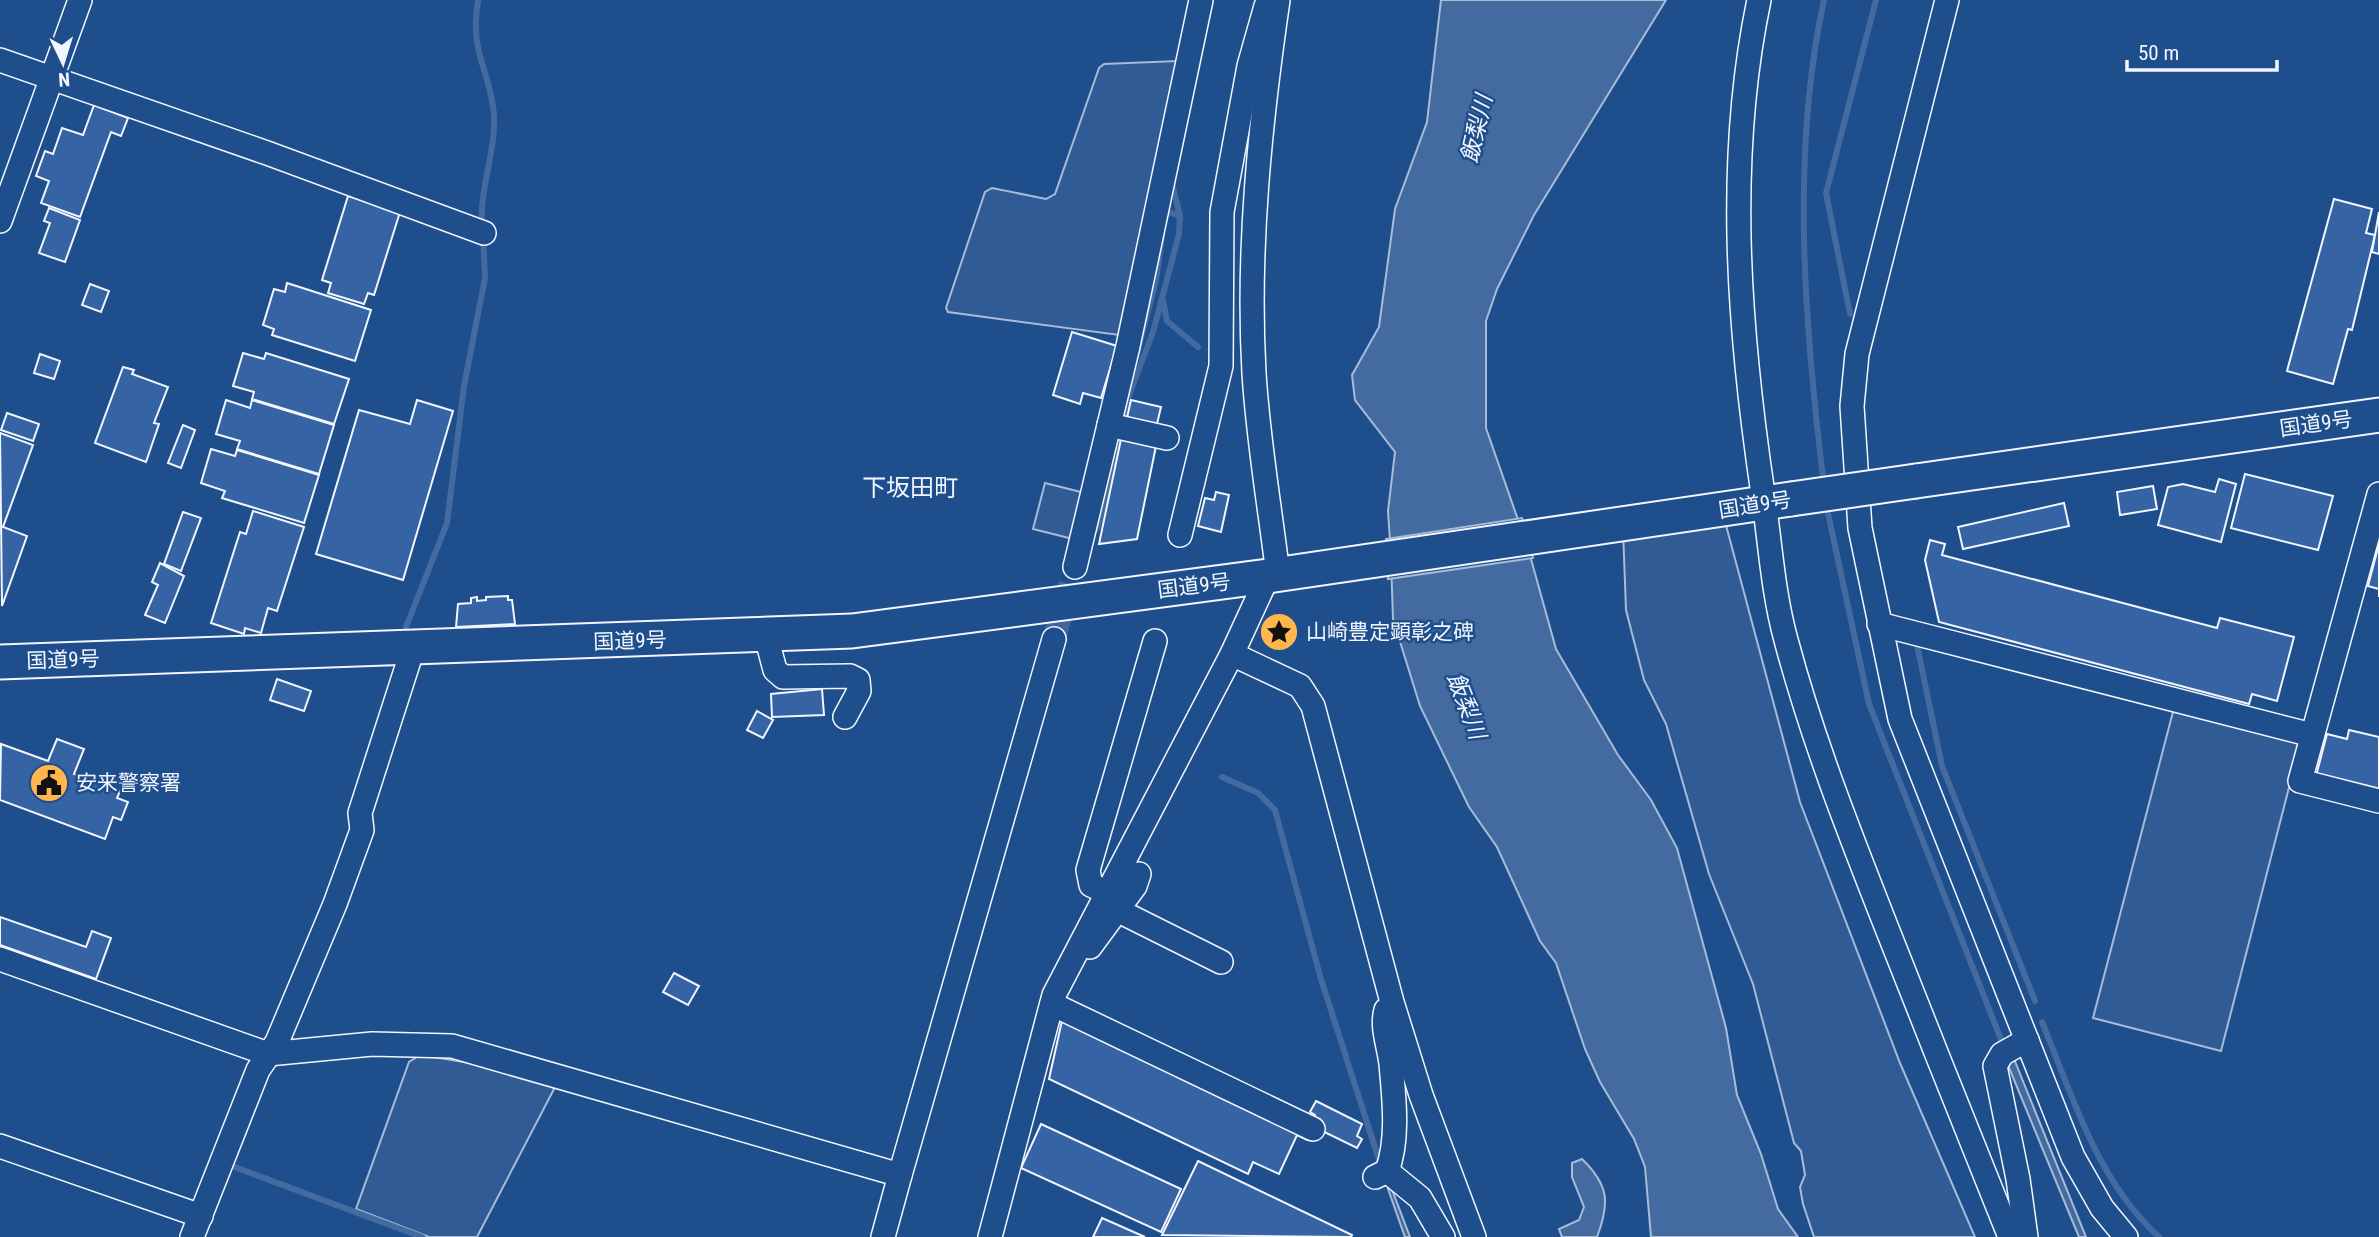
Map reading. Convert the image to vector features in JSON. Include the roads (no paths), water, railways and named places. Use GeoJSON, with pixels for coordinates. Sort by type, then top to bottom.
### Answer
{"type":"FeatureCollection","features":[{"type":"Feature","properties":{"kind":"highway","name":"国道9号"},"geometry":{"type":"LineString","coordinates":[[0,662],[766,636],[921,623],[1279,575],[2379,415]]}},
{"type":"Feature","properties":{"kind":"street"},"geometry":{"type":"LineString","coordinates":[[0,221],[80,0]]}},
{"type":"Feature","properties":{"kind":"street"},"geometry":{"type":"LineString","coordinates":[[1075,567],[1116,427],[1201,0]]}},
{"type":"Feature","properties":{"kind":"street"},"geometry":{"type":"LineString","coordinates":[[1180,535],[1221,366],[1222,212],[1249,66],[1261,16],[1269,0]]}},
{"type":"Feature","properties":{"kind":"street"},"geometry":{"type":"LineString","coordinates":[[990,1237],[1052,1004],[1063,978],[1111,901],[1232,654],[1279,575],[1254,373],[1253,286],[1260,154],[1278,0]]}},
{"type":"Feature","properties":{"kind":"street"},"geometry":{"type":"LineString","coordinates":[[1759,0],[1747,65],[1739,213],[1745,365],[1770,503],[1785,637],[1842,814],[2011,1237]]}},
{"type":"Feature","properties":{"kind":"street"},"geometry":{"type":"LineString","coordinates":[[1947,0],[1864,320],[1854,380],[1854,462],[1860,528],[1898,709],[1912,754],[2073,1157],[2102,1208],[2126,1237]]}},
{"type":"Feature","properties":{"kind":"street"},"geometry":{"type":"LineString","coordinates":[[0,60],[267,153],[482,232]]}},
{"type":"Feature","properties":{"kind":"street"},"geometry":{"type":"LineString","coordinates":[[1116,427],[1167,438]]}},
{"type":"Feature","properties":{"kind":"street"},"geometry":{"type":"LineString","coordinates":[[2379,494],[2300,781],[2379,801]]}},
{"type":"Feature","properties":{"kind":"street"},"geometry":{"type":"LineString","coordinates":[[1879,624],[2312,735]]}},
{"type":"Feature","properties":{"kind":"street"},"geometry":{"type":"LineString","coordinates":[[766,636],[775,670],[783,677],[850,676],[858,680],[859,691],[845,717]]}},
{"type":"Feature","properties":{"kind":"street"},"geometry":{"type":"LineString","coordinates":[[883,1237],[1054,639]]}},
{"type":"Feature","properties":{"kind":"street"},"geometry":{"type":"LineString","coordinates":[[1155,640],[1088,870],[1091,885],[1111,901],[1222,962]]}},
{"type":"Feature","properties":{"kind":"street"},"geometry":{"type":"LineString","coordinates":[[192,1237],[258,1070],[277,1042],[315,955],[362,830],[360,813],[413,648]]}},
{"type":"Feature","properties":{"kind":"street"},"geometry":{"type":"LineString","coordinates":[[1232,654],[1300,686],[1313,706],[1392,1002],[1422,1095],[1474,1237]]}},
{"type":"Feature","properties":{"kind":"street"},"geometry":{"type":"LineString","coordinates":[[1111,901],[1135,886],[1139,874]]}},
{"type":"Feature","properties":{"kind":"street"},"geometry":{"type":"LineString","coordinates":[[0,959],[268,1054],[372,1044],[452,1046],[900,1175]]}},
{"type":"Feature","properties":{"kind":"street"},"geometry":{"type":"LineString","coordinates":[[1392,1002],[1384,1020],[1391,1063],[1394,1151],[1381,1174],[1420,1198],[1443,1237]]}},
{"type":"Feature","properties":{"kind":"street"},"geometry":{"type":"LineString","coordinates":[[1052,1004],[1313,1129]]}},
{"type":"Feature","properties":{"kind":"street"},"geometry":{"type":"LineString","coordinates":[[2026,1237],[1995,1066],[2002,1054],[2027,1040]]}},
{"type":"Feature","properties":{"kind":"street"},"geometry":{"type":"LineString","coordinates":[[0,1146],[201,1216]]}},
{"type":"Feature","properties":{"kind":"water","name":"飯梨川"},"geometry":{"type":"Polygon","coordinates":[[[1441,0],[1666,0],[1534,215],[1497,289],[1486,321],[1486,428],[1524,537],[1391,555],[1388,511],[1395,452],[1355,400],[1352,375],[1379,327],[1395,209],[1427,122],[1441,0]]]}},
{"type":"Feature","properties":{"kind":"water","name":"飯梨川"},"geometry":{"type":"Polygon","coordinates":[[[1526,541],[1556,649],[1618,755],[1651,800],[1677,848],[1726,1028],[1737,1095],[1761,1154],[1778,1209],[1798,1237],[1651,1237],[1645,1167],[1634,1139],[1600,1082],[1585,1049],[1556,963],[1540,941],[1497,847],[1469,807],[1420,706],[1393,619],[1391,560],[1526,541]]]}},
{"type":"Feature","properties":{"kind":"water"},"geometry":{"type":"Polygon","coordinates":[[[2012,1054],[2086,1237],[2079,1237],[2005,1058],[2012,1054]]]}},
{"type":"Feature","properties":{"kind":"water"},"geometry":{"type":"Polygon","coordinates":[[[1582,1159],[1598,1177],[1602,1186],[1604,1214],[1597,1237],[1562,1237],[1559,1229],[1579,1220],[1584,1207],[1572,1177],[1572,1163],[1582,1159]]]}},
{"type":"Feature","properties":{"kind":"water"},"geometry":{"type":"Polygon","coordinates":[[[1391,1187],[1410,1237],[1405,1237],[1388,1189],[1391,1187]]]}},
{"type":"Feature","properties":{"kind":"waterway"},"geometry":{"type":"LineString","coordinates":[[478,0],[477,44],[490,91],[494,121],[483,195],[482,225]]}},
{"type":"Feature","properties":{"kind":"waterway"},"geometry":{"type":"LineString","coordinates":[[1824,0],[1813,59],[1804,181],[1807,305],[1824,486]]}},
{"type":"Feature","properties":{"kind":"waterway"},"geometry":{"type":"LineString","coordinates":[[1850,314],[1826,193],[1876,0]]}},
{"type":"Feature","properties":{"kind":"waterway"},"geometry":{"type":"LineString","coordinates":[[1092,535],[1098,527],[1128,398],[1153,332],[1179,234],[1180,216],[1172,183]]}},
{"type":"Feature","properties":{"kind":"waterway"},"geometry":{"type":"LineString","coordinates":[[1165,218],[1168,212],[1180,216]]}},
{"type":"Feature","properties":{"kind":"waterway"},"geometry":{"type":"LineString","coordinates":[[406,627],[447,523],[464,386],[485,278],[483,236]]}},
{"type":"Feature","properties":{"kind":"waterway"},"geometry":{"type":"LineString","coordinates":[[1136,358],[1156,280],[1162,236]]}},
{"type":"Feature","properties":{"kind":"waterway"},"geometry":{"type":"LineString","coordinates":[[1163,300],[1167,321],[1198,347]]}},
{"type":"Feature","properties":{"kind":"waterway"},"geometry":{"type":"LineString","coordinates":[[1826,504],[1869,704],[2004,1047]]}},
{"type":"Feature","properties":{"kind":"waterway"},"geometry":{"type":"LineString","coordinates":[[1060,638],[1068,612]]}},
{"type":"Feature","properties":{"kind":"waterway"},"geometry":{"type":"LineString","coordinates":[[1917,645],[1942,766],[2035,1001]]}},
{"type":"Feature","properties":{"kind":"waterway"},"geometry":{"type":"LineString","coordinates":[[1222,777],[1258,793],[1275,810],[1321,979],[1379,1160]]}},
{"type":"Feature","properties":{"kind":"waterway"},"geometry":{"type":"LineString","coordinates":[[2042,1022],[2076,1108],[2103,1164],[2137,1215],[2159,1237]]}},
{"type":"Feature","properties":{"kind":"waterway"},"geometry":{"type":"LineString","coordinates":[[229,1165],[422,1237]]}},
{"type":"Feature","properties":{"kind":"tunnel"},"geometry":{"type":"LineString","coordinates":[[1054,639],[1075,567]]}},
{"type":"Feature","properties":{"kind":"place","name":"山崎豊定顕彰之碑"},"geometry":{"type":"Point","coordinates":[1279,632]}},
{"type":"Feature","properties":{"kind":"place","name":"安来警察署"},"geometry":{"type":"Point","coordinates":[49,783]}},
{"type":"Feature","properties":{"kind":"district","name":"下坂田町"},"geometry":{"type":"Point","coordinates":[910,488]}}]}
